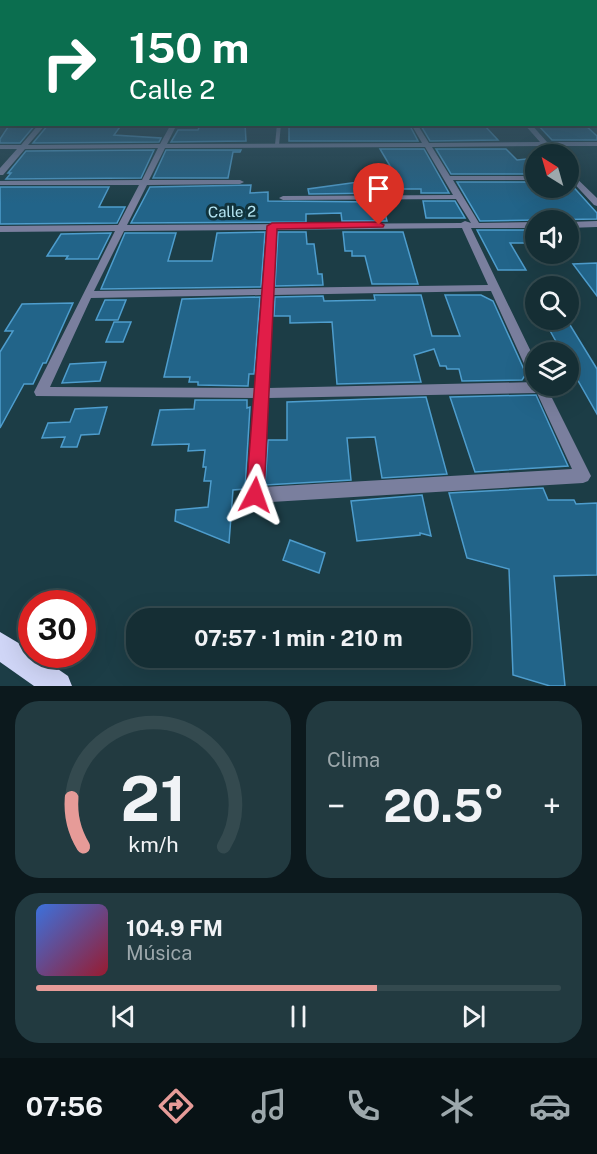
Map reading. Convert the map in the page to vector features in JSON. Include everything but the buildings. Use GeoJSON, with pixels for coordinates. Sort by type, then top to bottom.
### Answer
{"type":"FeatureCollection","features":[{"type":"Feature","properties":{"kind":"highway"},"geometry":{"type":"LineString","coordinates":[[0,646],[58,686]]}},
{"type":"Feature","properties":{"kind":"street"},"geometry":{"type":"LineString","coordinates":[[0,173],[30,140]]}},
{"type":"Feature","properties":{"kind":"street"},"geometry":{"type":"LineString","coordinates":[[166,140],[123,229],[87,295],[41,392],[262,393],[525,384]]}},
{"type":"Feature","properties":{"kind":"street"},"geometry":{"type":"LineString","coordinates":[[423,140],[477,226]]}},
{"type":"Feature","properties":{"kind":"street"},"geometry":{"type":"LineString","coordinates":[[579,144],[597,144]]}},
{"type":"Feature","properties":{"kind":"street"},"geometry":{"type":"LineString","coordinates":[[0,147],[525,145]]}},
{"type":"Feature","properties":{"kind":"street"},"geometry":{"type":"LineString","coordinates":[[447,178],[525,178]]}},
{"type":"Feature","properties":{"kind":"street"},"geometry":{"type":"LineString","coordinates":[[0,183],[240,182]]}},
{"type":"Feature","properties":{"kind":"street"},"geometry":{"type":"LineString","coordinates":[[579,185],[597,203]]}},
{"type":"Feature","properties":{"kind":"street"},"geometry":{"type":"LineString","coordinates":[[283,198],[458,197]]}},
{"type":"Feature","properties":{"kind":"street"},"geometry":{"type":"LineString","coordinates":[[465,224],[525,353]]}},
{"type":"Feature","properties":{"kind":"street"},"geometry":{"type":"LineString","coordinates":[[579,225],[597,224]]}},
{"type":"Feature","properties":{"kind":"street","name":"Calle 2"},"geometry":{"type":"LineString","coordinates":[[0,229],[525,225]]}},
{"type":"Feature","properties":{"kind":"street"},"geometry":{"type":"LineString","coordinates":[[272,226],[255,495],[583,476],[545,396]]}},
{"type":"Feature","properties":{"kind":"street"},"geometry":{"type":"LineString","coordinates":[[87,295],[268,294],[495,288]]}},
{"type":"Feature","properties":{"kind":"lane"},"geometry":{"type":"LineString","coordinates":[[277,140],[277,145]]}},
{"type":"Feature","properties":{"kind":"route"},"geometry":{"type":"LineString","coordinates":[[255,495],[272,226],[379,225]]}}]}
